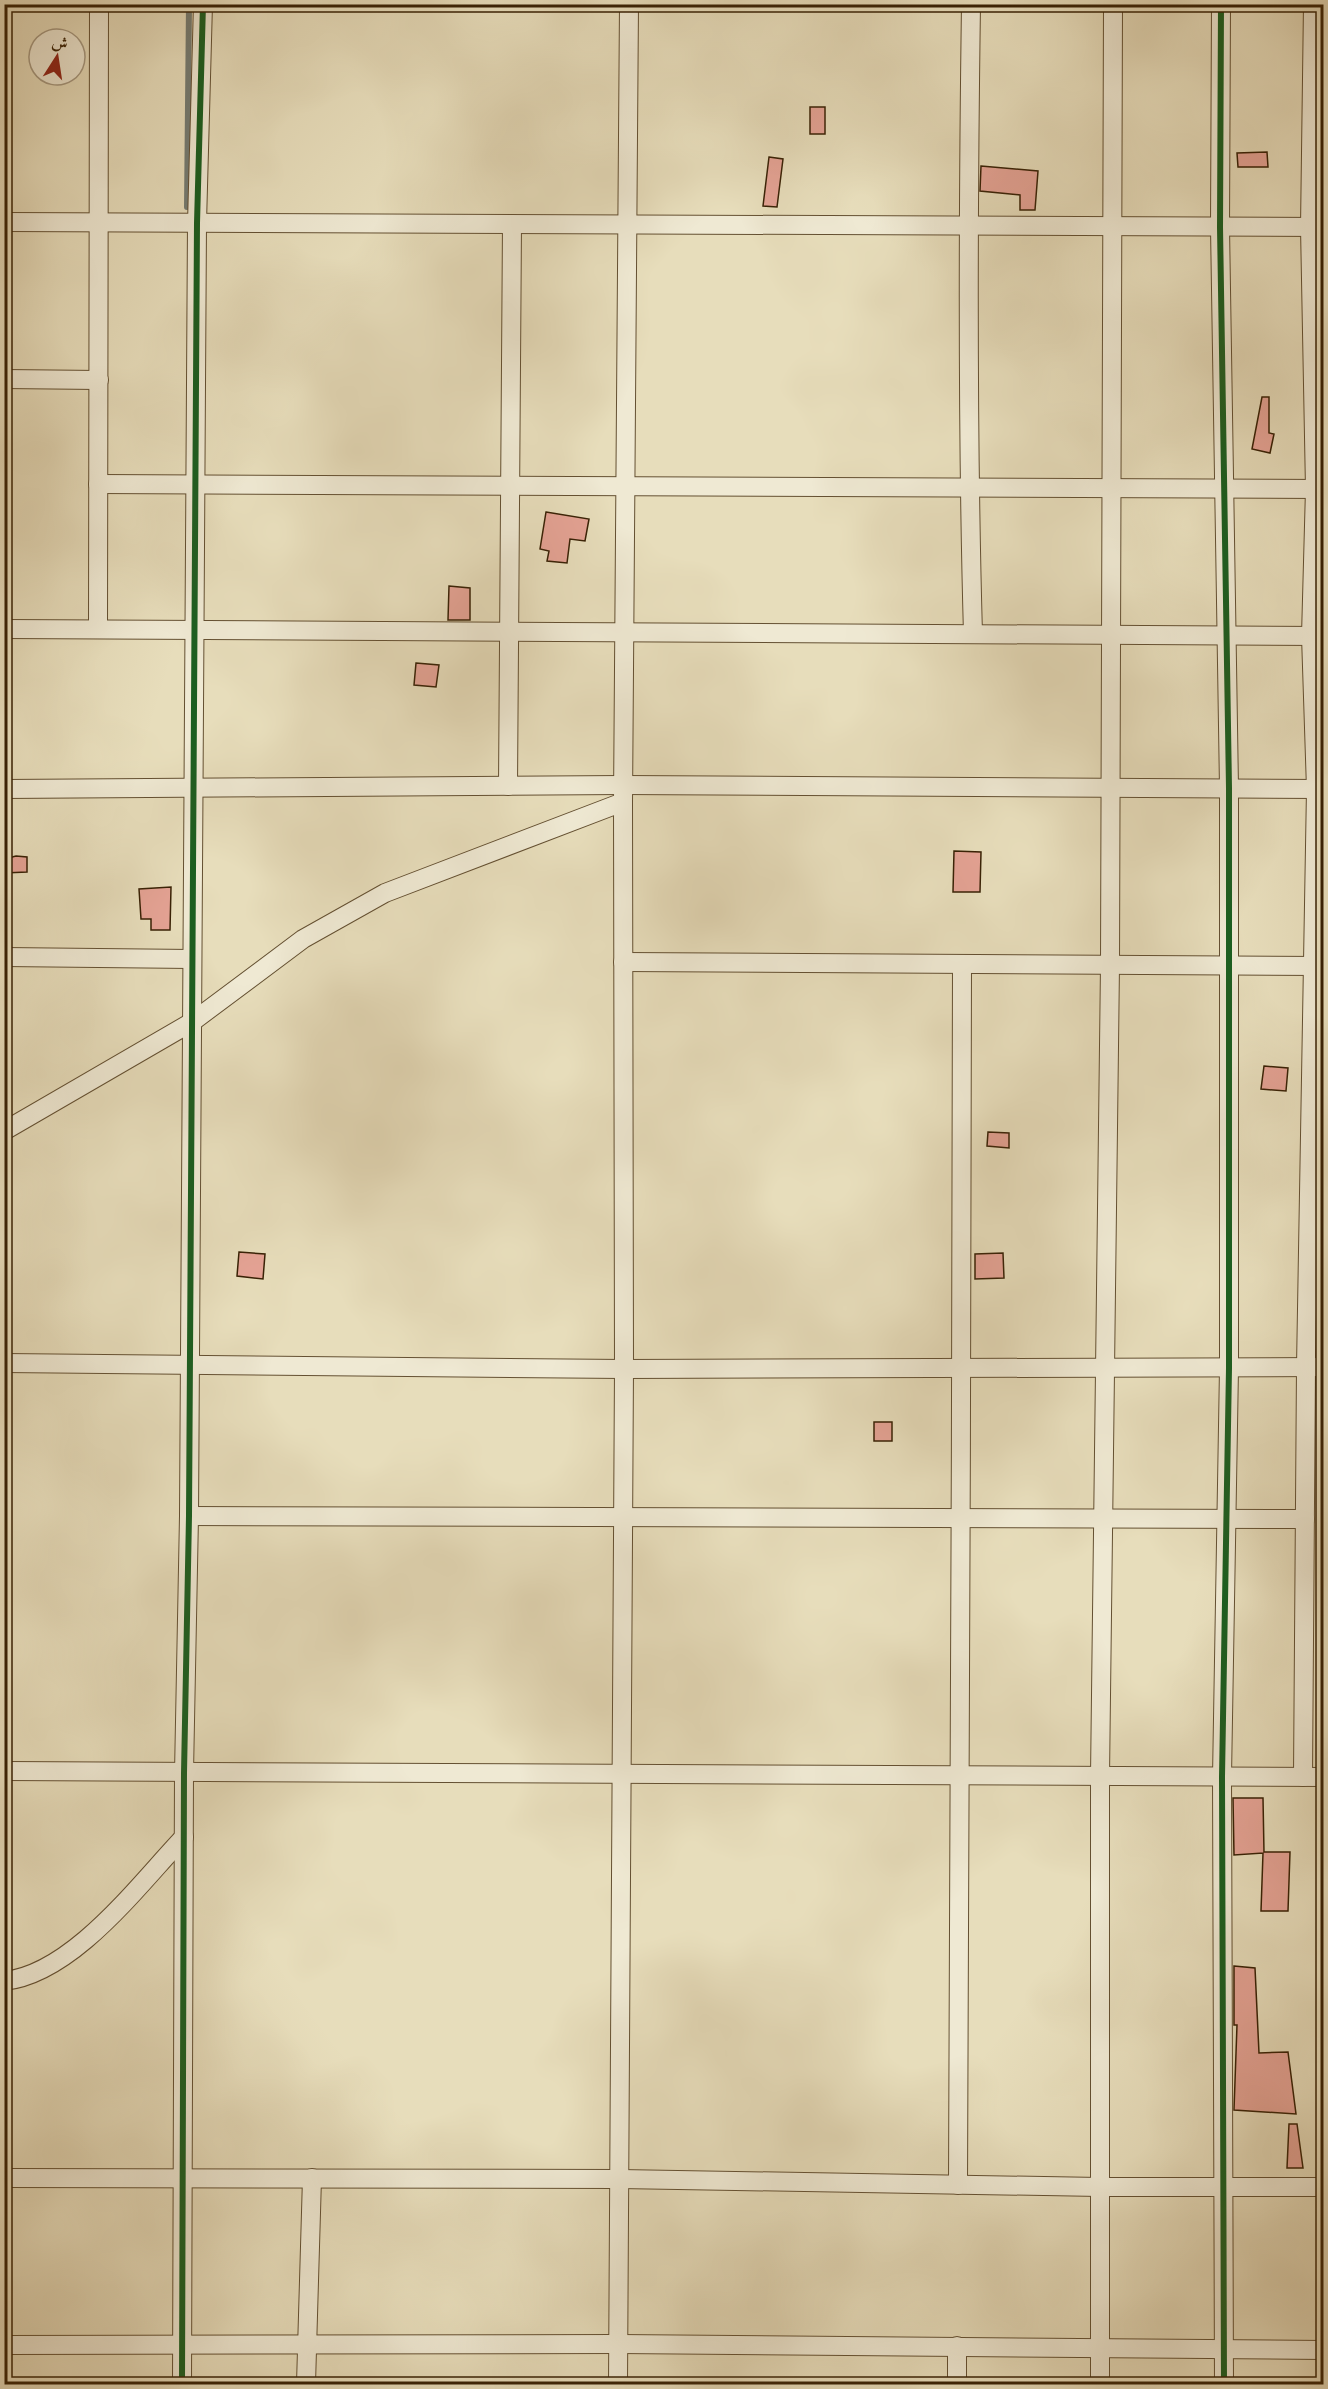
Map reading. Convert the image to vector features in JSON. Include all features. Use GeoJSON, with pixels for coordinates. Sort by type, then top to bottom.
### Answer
{"type":"FeatureCollection","features":[{"type":"Feature","properties":{"kind":"street"},"geometry":{"type":"LineString","coordinates":[[98,629],[101,222],[99,4]]}},
{"type":"Feature","properties":{"kind":"street"},"geometry":{"type":"LineString","coordinates":[[182,2385],[184,1773],[189,1516],[197,223],[203,4]]}},
{"type":"Feature","properties":{"kind":"street"},"geometry":{"type":"LineString","coordinates":[[618,2385],[624,1370],[623,794],[629,4]]}},
{"type":"Feature","properties":{"kind":"street"},"geometry":{"type":"LineString","coordinates":[[971,4],[967,226],[969,488],[973,634]]}},
{"type":"Feature","properties":{"kind":"street"},"geometry":{"type":"LineString","coordinates":[[1100,2385],[1100,1776],[1110,964],[1113,4]]}},
{"type":"Feature","properties":{"kind":"street"},"geometry":{"type":"LineString","coordinates":[[1221,4],[1220,227],[1229,788],[1229,1368],[1222,1777],[1224,2385]]}},
{"type":"Feature","properties":{"kind":"street"},"geometry":{"type":"LineString","coordinates":[[1303,1777],[1305,1519],[1315,1367],[1320,789],[1317,636],[1319,489],[1317,227],[1313,4]]}},
{"type":"Feature","properties":{"kind":"street"},"geometry":{"type":"LineString","coordinates":[[4,222],[1317,227]]}},
{"type":"Feature","properties":{"kind":"street"},"geometry":{"type":"LineString","coordinates":[[508,786],[512,487],[512,224]]}},
{"type":"Feature","properties":{"kind":"street"},"geometry":{"type":"LineString","coordinates":[[4,379],[99,380]]}},
{"type":"Feature","properties":{"kind":"street"},"geometry":{"type":"LineString","coordinates":[[98,484],[1319,489]]}},
{"type":"Feature","properties":{"kind":"street"},"geometry":{"type":"LineString","coordinates":[[4,629],[1317,636]]}},
{"type":"Feature","properties":{"kind":"street"},"geometry":{"type":"LineString","coordinates":[[4,789],[508,786],[623,794],[1110,788],[1320,789]]}},
{"type":"Feature","properties":{"kind":"street"},"geometry":{"type":"LineString","coordinates":[[4,1131],[192,1022],[303,939],[385,893],[623,794]]}},
{"type":"Feature","properties":{"kind":"street"},"geometry":{"type":"LineString","coordinates":[[4,957],[192,959]]}},
{"type":"Feature","properties":{"kind":"street"},"geometry":{"type":"LineString","coordinates":[[623,962],[1318,966]]}},
{"type":"Feature","properties":{"kind":"street"},"geometry":{"type":"LineString","coordinates":[[958,2185],[963,1775],[960,1368],[962,964]]}},
{"type":"Feature","properties":{"kind":"street"},"geometry":{"type":"LineString","coordinates":[[4,1364],[624,1370],[1315,1367]]}},
{"type":"Feature","properties":{"kind":"street"},"geometry":{"type":"LineString","coordinates":[[189,1516],[623,1516],[961,1520],[1305,1519]]}},
{"type":"Feature","properties":{"kind":"street"},"geometry":{"type":"LineString","coordinates":[[4,1771],[620,1776],[1323,1777]]}},
{"type":"Feature","properties":{"kind":"street"},"geometry":{"type":"LineString","coordinates":[[4,1982],[48,1967],[79,1947],[184,1837]]}},
{"type":"Feature","properties":{"kind":"street"},"geometry":{"type":"LineString","coordinates":[[4,2178],[620,2179],[1100,2187],[1323,2187]]}},
{"type":"Feature","properties":{"kind":"street"},"geometry":{"type":"LineString","coordinates":[[306,2385],[312,2178]]}},
{"type":"Feature","properties":{"kind":"street"},"geometry":{"type":"LineString","coordinates":[[4,2345],[619,2344],[1323,2350]]}},
{"type":"Feature","properties":{"kind":"street"},"geometry":{"type":"LineString","coordinates":[[957,2346],[957,2385]]}},
{"type":"Feature","properties":{"kind":"building"},"geometry":{"type":"Polygon","coordinates":[[[810,107],[825,107],[825,134],[810,134],[810,107]]]}},
{"type":"Feature","properties":{"kind":"building"},"geometry":{"type":"Polygon","coordinates":[[[1267,152],[1268,167],[1238,167],[1237,153],[1267,152]]]}},
{"type":"Feature","properties":{"kind":"building"},"geometry":{"type":"Polygon","coordinates":[[[769,157],[783,159],[777,207],[763,206],[769,157]]]}},
{"type":"Feature","properties":{"kind":"building"},"geometry":{"type":"Polygon","coordinates":[[[981,166],[1038,171],[1035,210],[1020,210],[1020,195],[980,191],[981,166]]]}},
{"type":"Feature","properties":{"kind":"building"},"geometry":{"type":"Polygon","coordinates":[[[1262,397],[1269,397],[1269,433],[1274,434],[1270,453],[1252,449],[1262,397]]]}},
{"type":"Feature","properties":{"kind":"building"},"geometry":{"type":"Polygon","coordinates":[[[546,512],[589,519],[585,541],[570,539],[567,563],[547,561],[549,551],[540,549],[546,512]]]}},
{"type":"Feature","properties":{"kind":"building"},"geometry":{"type":"Polygon","coordinates":[[[449,586],[470,588],[470,620],[448,620],[449,586]]]}},
{"type":"Feature","properties":{"kind":"building"},"geometry":{"type":"Polygon","coordinates":[[[416,663],[439,665],[436,687],[414,685],[416,663]]]}},
{"type":"Feature","properties":{"kind":"building"},"geometry":{"type":"Polygon","coordinates":[[[954,851],[981,852],[980,892],[953,892],[954,851]]]}},
{"type":"Feature","properties":{"kind":"building"},"geometry":{"type":"Polygon","coordinates":[[[16,856],[27,857],[27,872],[4,873],[4,859],[16,856]]]}},
{"type":"Feature","properties":{"kind":"building"},"geometry":{"type":"Polygon","coordinates":[[[171,887],[170,930],[151,930],[151,919],[141,919],[139,889],[171,887]]]}},
{"type":"Feature","properties":{"kind":"building"},"geometry":{"type":"Polygon","coordinates":[[[1264,1066],[1288,1068],[1286,1091],[1261,1089],[1264,1066]]]}},
{"type":"Feature","properties":{"kind":"building"},"geometry":{"type":"Polygon","coordinates":[[[988,1132],[1009,1133],[1009,1148],[987,1146],[988,1132]]]}},
{"type":"Feature","properties":{"kind":"building"},"geometry":{"type":"Polygon","coordinates":[[[239,1252],[265,1254],[263,1279],[237,1276],[239,1252]]]}},
{"type":"Feature","properties":{"kind":"building"},"geometry":{"type":"Polygon","coordinates":[[[1003,1253],[1004,1278],[975,1279],[975,1254],[1003,1253]]]}},
{"type":"Feature","properties":{"kind":"building"},"geometry":{"type":"Polygon","coordinates":[[[874,1422],[892,1422],[892,1441],[874,1441],[874,1422]]]}},
{"type":"Feature","properties":{"kind":"building"},"geometry":{"type":"Polygon","coordinates":[[[1233,1798],[1263,1798],[1264,1852],[1290,1852],[1288,1911],[1261,1911],[1263,1853],[1234,1855],[1233,1798]]]}},
{"type":"Feature","properties":{"kind":"building"},"geometry":{"type":"Polygon","coordinates":[[[1234,1966],[1255,1968],[1259,2053],[1288,2052],[1296,2114],[1234,2110],[1237,2025],[1234,2025],[1234,1966]]]}},
{"type":"Feature","properties":{"kind":"building"},"geometry":{"type":"Polygon","coordinates":[[[1289,2124],[1297,2124],[1303,2168],[1287,2168],[1289,2124]]]}},
{"type":"Feature","properties":{"kind":"waterway"},"geometry":{"type":"LineString","coordinates":[[187,207],[189,4]]}},
{"type":"Feature","properties":{"kind":"cycle path"},"geometry":{"type":"LineString","coordinates":[[182,2384],[184,1773],[189,1516],[197,223],[203,4]]}},
{"type":"Feature","properties":{"kind":"cycle path"},"geometry":{"type":"LineString","coordinates":[[1221,4],[1220,227],[1229,788],[1229,1368],[1222,1777],[1224,2384]]}}]}
